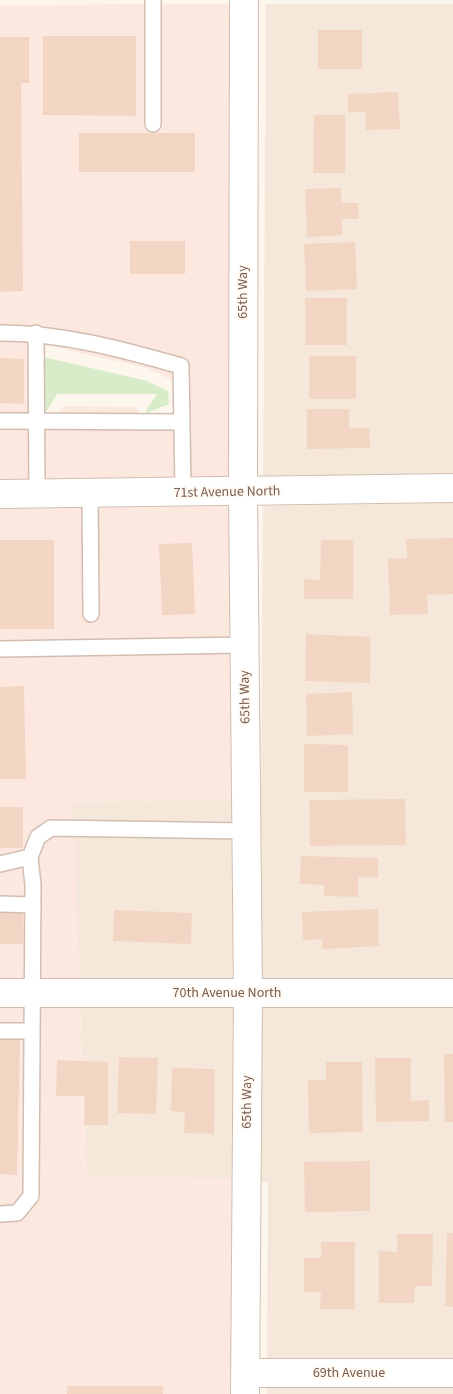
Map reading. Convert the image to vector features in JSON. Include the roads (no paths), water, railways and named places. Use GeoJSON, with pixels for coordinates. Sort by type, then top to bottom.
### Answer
{"type":"FeatureCollection","features":[{"type":"Feature","properties":{"kind":"street","name":"65th Way"},"geometry":{"type":"LineString","coordinates":[[244,0],[243,492],[248,993],[246,1384]]}},
{"type":"Feature","properties":{"kind":"street","name":"71st Avenue North"},"geometry":{"type":"LineString","coordinates":[[0,494],[453,488]]}},
{"type":"Feature","properties":{"kind":"street","name":"70th Avenue North"},"geometry":{"type":"LineString","coordinates":[[0,993],[453,993]]}},
{"type":"Feature","properties":{"kind":"street","name":"69th Avenue"},"geometry":{"type":"LineString","coordinates":[[246,1384],[453,1374]]}},
{"type":"Feature","properties":{"kind":"lane"},"geometry":{"type":"LineString","coordinates":[[153,0],[153,124]]}},
{"type":"Feature","properties":{"kind":"lane"},"geometry":{"type":"LineString","coordinates":[[0,333],[36,333],[81,340],[181,366],[183,492]]}},
{"type":"Feature","properties":{"kind":"lane"},"geometry":{"type":"LineString","coordinates":[[36,333],[37,494]]}},
{"type":"Feature","properties":{"kind":"lane"},"geometry":{"type":"LineString","coordinates":[[0,421],[182,422]]}},
{"type":"Feature","properties":{"kind":"lane"},"geometry":{"type":"LineString","coordinates":[[90,493],[90,614]]}},
{"type":"Feature","properties":{"kind":"lane"},"geometry":{"type":"LineString","coordinates":[[0,649],[244,645]]}},
{"type":"Feature","properties":{"kind":"lane"},"geometry":{"type":"LineString","coordinates":[[0,1214],[17,1213],[31,1196],[33,904],[30,857],[38,837],[51,828],[246,831]]}},
{"type":"Feature","properties":{"kind":"lane"},"geometry":{"type":"LineString","coordinates":[[0,864],[30,857]]}},
{"type":"Feature","properties":{"kind":"lane"},"geometry":{"type":"LineString","coordinates":[[0,904],[33,904]]}},
{"type":"Feature","properties":{"kind":"lane"},"geometry":{"type":"LineString","coordinates":[[0,1031],[31,1031]]}}]}
